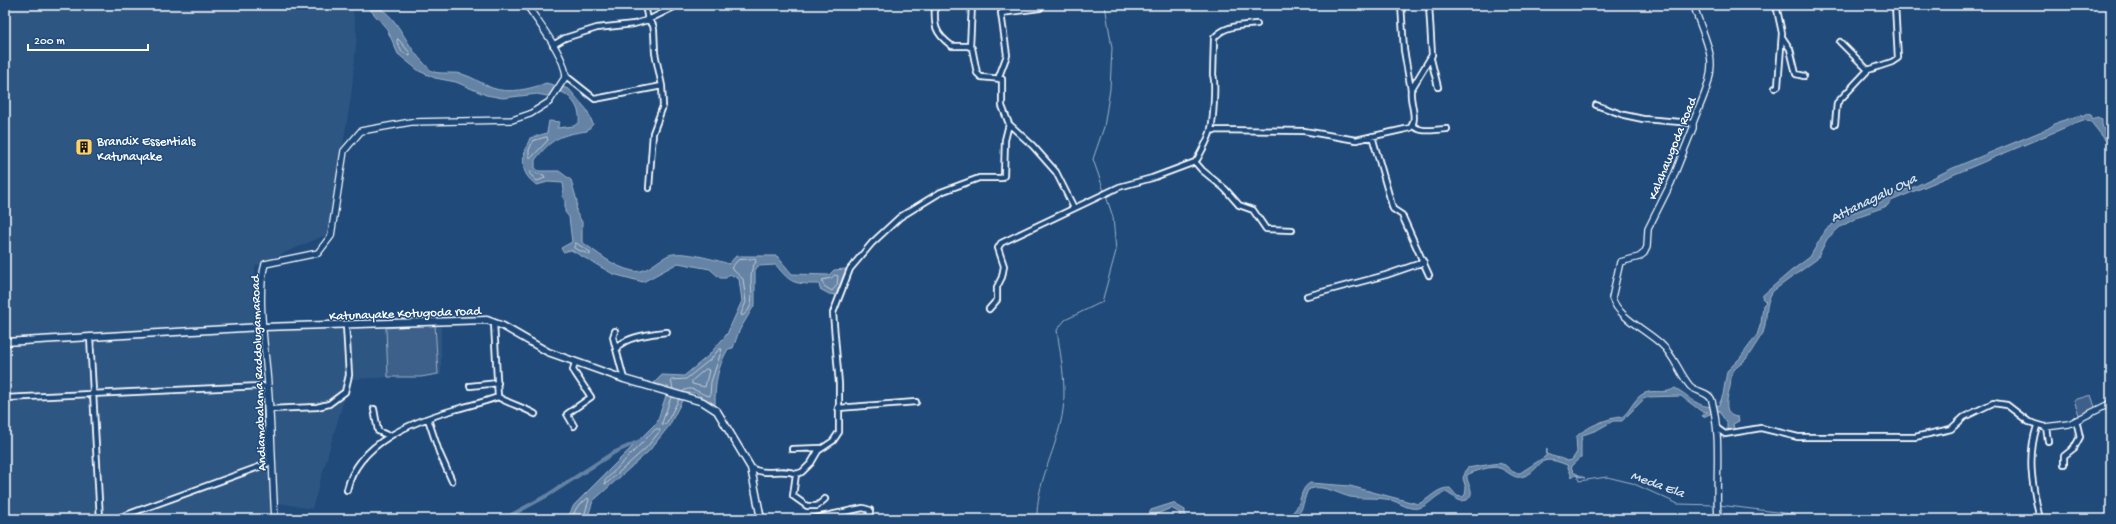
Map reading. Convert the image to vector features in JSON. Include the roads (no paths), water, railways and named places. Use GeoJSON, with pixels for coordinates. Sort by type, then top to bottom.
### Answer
{"type":"FeatureCollection","features":[{"type":"Feature","properties":{"kind":"main road","name":"Katunayake Kotugoda road"},"geometry":{"type":"LineString","coordinates":[[5,342],[263,327],[487,320],[548,352],[624,378],[703,402],[717,411],[750,468],[760,519]]}},
{"type":"Feature","properties":{"kind":"street"},"geometry":{"type":"LineString","coordinates":[[527,5],[553,45],[566,70],[566,76],[595,100],[662,86]]}},
{"type":"Feature","properties":{"kind":"street"},"geometry":{"type":"LineString","coordinates":[[645,5],[648,20],[653,25],[654,30],[655,53],[662,86],[663,106],[653,133],[648,188]]}},
{"type":"Feature","properties":{"kind":"street"},"geometry":{"type":"LineString","coordinates":[[553,45],[565,38],[597,28],[634,24],[648,20],[678,5]]}},
{"type":"Feature","properties":{"kind":"street"},"geometry":{"type":"LineString","coordinates":[[935,5],[934,25],[938,33],[952,46],[970,47]]}},
{"type":"Feature","properties":{"kind":"street"},"geometry":{"type":"LineString","coordinates":[[972,5],[970,47],[977,73],[981,77],[1002,79],[1002,106],[1009,124],[1033,146],[1056,172],[1074,208]]}},
{"type":"Feature","properties":{"kind":"street"},"geometry":{"type":"LineString","coordinates":[[1211,130],[1304,131],[1350,140],[1410,128],[1414,116],[1404,50],[1401,5]]}},
{"type":"Feature","properties":{"kind":"street"},"geometry":{"type":"LineString","coordinates":[[1429,5],[1432,44],[1431,58],[1438,87]]}},
{"type":"Feature","properties":{"kind":"street"},"geometry":{"type":"LineString","coordinates":[[1510,5],[1517,5]]}},
{"type":"Feature","properties":{"kind":"street","name":"Kalahawgoda Road"},"geometry":{"type":"LineString","coordinates":[[1694,5],[1711,56],[1710,78],[1693,123],[1693,128],[1671,184],[1648,229],[1647,247],[1644,253],[1639,257],[1620,262],[1612,298],[1614,303],[1627,317],[1668,352],[1691,387],[1709,395],[1712,400],[1712,406],[1718,429]]}},
{"type":"Feature","properties":{"kind":"street"},"geometry":{"type":"LineString","coordinates":[[1775,88],[1778,86],[1782,37],[1776,5]]}},
{"type":"Feature","properties":{"kind":"street"},"geometry":{"type":"LineString","coordinates":[[1835,124],[1837,103],[1868,70],[1892,62],[1898,58],[1896,5]]}},
{"type":"Feature","properties":{"kind":"street"},"geometry":{"type":"LineString","coordinates":[[998,79],[1007,56],[1001,13],[1040,8]]}},
{"type":"Feature","properties":{"kind":"street"},"geometry":{"type":"LineString","coordinates":[[989,310],[997,300],[997,286],[1002,277],[1004,266],[998,248],[1001,243],[1119,187],[1152,178],[1195,162],[1211,130],[1215,92],[1215,79],[1212,75],[1214,38],[1220,31],[1229,27],[1257,24]]}},
{"type":"Feature","properties":{"kind":"street"},"geometry":{"type":"LineString","coordinates":[[1782,37],[1790,49],[1796,74],[1804,76]]}},
{"type":"Feature","properties":{"kind":"street"},"geometry":{"type":"LineString","coordinates":[[1840,42],[1868,70]]}},
{"type":"Feature","properties":{"kind":"street"},"geometry":{"type":"LineString","coordinates":[[1411,90],[1431,58]]}},
{"type":"Feature","properties":{"kind":"street","name":"Andiamabalama RaddolugamaRoad"},"geometry":{"type":"LineString","coordinates":[[275,519],[270,409],[263,327],[261,275],[265,264],[318,253],[331,236],[344,151],[361,131],[410,122],[512,120],[530,114],[549,102],[566,76]]}},
{"type":"Feature","properties":{"kind":"street"},"geometry":{"type":"LineString","coordinates":[[1596,105],[1624,115],[1643,119],[1693,123]]}},
{"type":"Feature","properties":{"kind":"street"},"geometry":{"type":"LineString","coordinates":[[750,468],[757,472],[773,473],[789,470],[796,474],[802,472],[823,448],[833,441],[840,432],[838,408],[839,384],[833,313],[850,268],[872,242],[900,216],[941,192],[980,178],[1002,178],[1004,176],[1005,140],[1009,124]]}},
{"type":"Feature","properties":{"kind":"street"},"geometry":{"type":"LineString","coordinates":[[1412,125],[1418,130],[1424,131],[1447,129]]}},
{"type":"Feature","properties":{"kind":"street"},"geometry":{"type":"LineString","coordinates":[[1372,136],[1393,209],[1402,215],[1429,275]]}},
{"type":"Feature","properties":{"kind":"street"},"geometry":{"type":"LineString","coordinates":[[1195,162],[1202,170],[1225,189],[1239,205],[1253,210],[1266,229],[1292,230]]}},
{"type":"Feature","properties":{"kind":"street"},"geometry":{"type":"LineString","coordinates":[[1307,296],[1386,275],[1424,262]]}},
{"type":"Feature","properties":{"kind":"street"},"geometry":{"type":"LineString","coordinates":[[494,323],[498,397]]}},
{"type":"Feature","properties":{"kind":"street"},"geometry":{"type":"LineString","coordinates":[[270,409],[318,407],[329,404],[345,392],[349,375],[346,324]]}},
{"type":"Feature","properties":{"kind":"street"},"geometry":{"type":"LineString","coordinates":[[615,331],[613,337],[624,378]]}},
{"type":"Feature","properties":{"kind":"street"},"geometry":{"type":"LineString","coordinates":[[616,349],[618,346],[633,338],[652,333],[667,332]]}},
{"type":"Feature","properties":{"kind":"street"},"geometry":{"type":"LineString","coordinates":[[90,337],[100,519]]}},
{"type":"Feature","properties":{"kind":"street"},"geometry":{"type":"LineString","coordinates":[[574,426],[567,414],[591,397],[573,370],[575,362]]}},
{"type":"Feature","properties":{"kind":"street"},"geometry":{"type":"LineString","coordinates":[[470,386],[498,383]]}},
{"type":"Feature","properties":{"kind":"street"},"geometry":{"type":"LineString","coordinates":[[5,398],[263,386],[266,388],[269,462],[267,464],[115,519]]}},
{"type":"Feature","properties":{"kind":"street"},"geometry":{"type":"LineString","coordinates":[[498,397],[512,405],[525,408],[535,414]]}},
{"type":"Feature","properties":{"kind":"street"},"geometry":{"type":"LineString","coordinates":[[347,490],[348,482],[363,457],[372,448],[389,436],[457,408],[480,404],[498,397]]}},
{"type":"Feature","properties":{"kind":"street"},"geometry":{"type":"LineString","coordinates":[[838,408],[916,402]]}},
{"type":"Feature","properties":{"kind":"street"},"geometry":{"type":"LineString","coordinates":[[1718,429],[1725,434],[1761,428],[1798,437],[1915,437],[1951,430],[1964,417],[1993,403],[2007,405],[2036,426],[2046,427],[2069,424],[2111,403]]}},
{"type":"Feature","properties":{"kind":"street"},"geometry":{"type":"LineString","coordinates":[[374,409],[378,431],[389,436]]}},
{"type":"Feature","properties":{"kind":"street"},"geometry":{"type":"LineString","coordinates":[[428,419],[439,452],[452,481]]}},
{"type":"Feature","properties":{"kind":"street"},"geometry":{"type":"LineString","coordinates":[[2064,464],[2064,456],[2074,448],[2080,437],[2076,420]]}},
{"type":"Feature","properties":{"kind":"street"},"geometry":{"type":"LineString","coordinates":[[2036,426],[2031,445],[2032,481],[2039,515]]}},
{"type":"Feature","properties":{"kind":"street"},"geometry":{"type":"LineString","coordinates":[[2046,427],[2048,441]]}},
{"type":"Feature","properties":{"kind":"street"},"geometry":{"type":"LineString","coordinates":[[1718,429],[1718,519]]}},
{"type":"Feature","properties":{"kind":"street"},"geometry":{"type":"LineString","coordinates":[[792,449],[823,448]]}},
{"type":"Feature","properties":{"kind":"street"},"geometry":{"type":"LineString","coordinates":[[796,474],[793,496],[807,506],[817,506],[825,499]]}},
{"type":"Feature","properties":{"kind":"street"},"geometry":{"type":"LineString","coordinates":[[811,519],[863,508],[870,510],[869,519]]}},
{"type":"Feature","properties":{"kind":"water"},"geometry":{"type":"Polygon","coordinates":[[[366,5],[376,7],[384,11],[392,18],[416,54],[428,68],[437,73],[462,74],[492,88],[506,91],[520,90],[546,83],[569,89],[587,110],[593,124],[587,131],[563,136],[552,142],[535,160],[535,168],[539,171],[559,171],[571,180],[577,201],[576,212],[582,222],[582,242],[612,263],[626,269],[638,271],[647,269],[665,257],[675,254],[699,256],[729,264],[736,256],[777,256],[792,274],[829,275],[834,270],[846,269],[836,295],[829,294],[820,289],[819,284],[794,282],[776,265],[758,266],[755,270],[755,304],[739,331],[733,348],[728,349],[721,363],[715,390],[715,405],[695,393],[686,393],[669,426],[649,451],[593,501],[587,519],[567,519],[574,505],[657,422],[669,387],[654,383],[662,375],[684,376],[708,356],[727,334],[742,301],[739,279],[730,274],[726,278],[720,278],[710,269],[678,263],[643,282],[613,274],[571,250],[563,252],[561,248],[572,242],[569,217],[565,212],[565,201],[562,196],[564,190],[563,183],[548,182],[537,185],[527,175],[523,164],[530,138],[547,133],[549,121],[560,122],[557,128],[574,126],[579,122],[579,113],[573,101],[562,92],[547,96],[537,94],[503,98],[486,95],[456,82],[435,78],[419,71],[398,54],[387,29],[366,5]]]}},
{"type":"Feature","properties":{"kind":"water"},"geometry":{"type":"Polygon","coordinates":[[[2087,114],[2091,115],[2093,119],[2097,117],[2102,119],[2103,127],[2105,132],[2111,138],[2111,143],[2106,141],[2091,122],[2083,120],[1891,201],[1887,206],[1862,215],[1840,227],[1827,239],[1817,259],[1773,291],[1770,296],[1763,333],[1747,357],[1734,370],[1731,376],[1727,406],[1728,410],[1733,416],[1738,417],[1739,421],[1733,424],[1734,429],[1727,430],[1727,423],[1718,410],[1712,411],[1710,414],[1703,417],[1702,415],[1708,412],[1701,411],[1681,396],[1646,397],[1622,421],[1613,421],[1597,430],[1583,435],[1581,441],[1581,457],[1571,466],[1573,472],[1585,478],[1574,475],[1572,477],[1567,465],[1549,460],[1544,461],[1534,471],[1521,477],[1515,477],[1496,467],[1488,468],[1467,475],[1471,494],[1467,500],[1460,501],[1446,492],[1437,496],[1426,505],[1417,508],[1408,507],[1391,500],[1350,497],[1324,488],[1313,488],[1308,490],[1299,514],[1283,519],[1295,510],[1303,490],[1310,483],[1350,486],[1418,504],[1445,488],[1450,488],[1457,496],[1462,497],[1465,495],[1466,489],[1463,478],[1467,468],[1499,463],[1505,465],[1513,472],[1520,473],[1546,456],[1547,448],[1547,454],[1549,455],[1567,461],[1572,460],[1577,452],[1576,437],[1591,427],[1604,421],[1622,417],[1635,401],[1645,393],[1668,391],[1675,388],[1701,405],[1719,405],[1723,395],[1727,371],[1740,358],[1757,335],[1761,323],[1763,305],[1766,302],[1762,298],[1763,295],[1810,257],[1826,229],[1846,215],[1879,203],[1898,192],[1914,187],[1953,168],[2047,129],[2058,122],[2081,115],[2082,117],[2087,114]]]}},
{"type":"Feature","properties":{"kind":"water"},"geometry":{"type":"Polygon","coordinates":[[[1173,503],[1185,510],[1185,519],[1178,519],[1180,513],[1171,508],[1157,514],[1153,519],[1146,519],[1151,510],[1173,503]]]}},
{"type":"Feature","properties":{"kind":"waterway"},"geometry":{"type":"LineString","coordinates":[[1104,191],[1093,159],[1104,127],[1110,89],[1112,48],[1105,5]]}},
{"type":"Feature","properties":{"kind":"waterway"},"geometry":{"type":"LineString","coordinates":[[1037,519],[1039,494],[1058,433],[1063,410],[1064,387],[1057,330],[1065,320],[1102,302],[1116,251],[1113,217],[1106,196]]}},
{"type":"Feature","properties":{"kind":"waterway"},"geometry":{"type":"LineString","coordinates":[[504,519],[548,495],[613,453],[644,439]]}},
{"type":"Feature","properties":{"kind":"waterway","name":"Meda Ela"},"geometry":{"type":"LineString","coordinates":[[1577,475],[1579,481],[1607,477],[1632,483],[1678,504],[1716,505]]}},
{"type":"Feature","properties":{"kind":"waterway","name":"Meda Ela"},"geometry":{"type":"LineString","coordinates":[[1719,505],[1793,514],[1797,519]]}},
{"type":"Feature","properties":{"kind":"place","name":"Brandix Essentials Katunayake"},"geometry":{"type":"Point","coordinates":[84,147]}},
{"type":"Feature","properties":{"kind":"water label","name":"Attanagalu Oya"},"geometry":{"type":"Point","coordinates":[1873,197]}}]}
